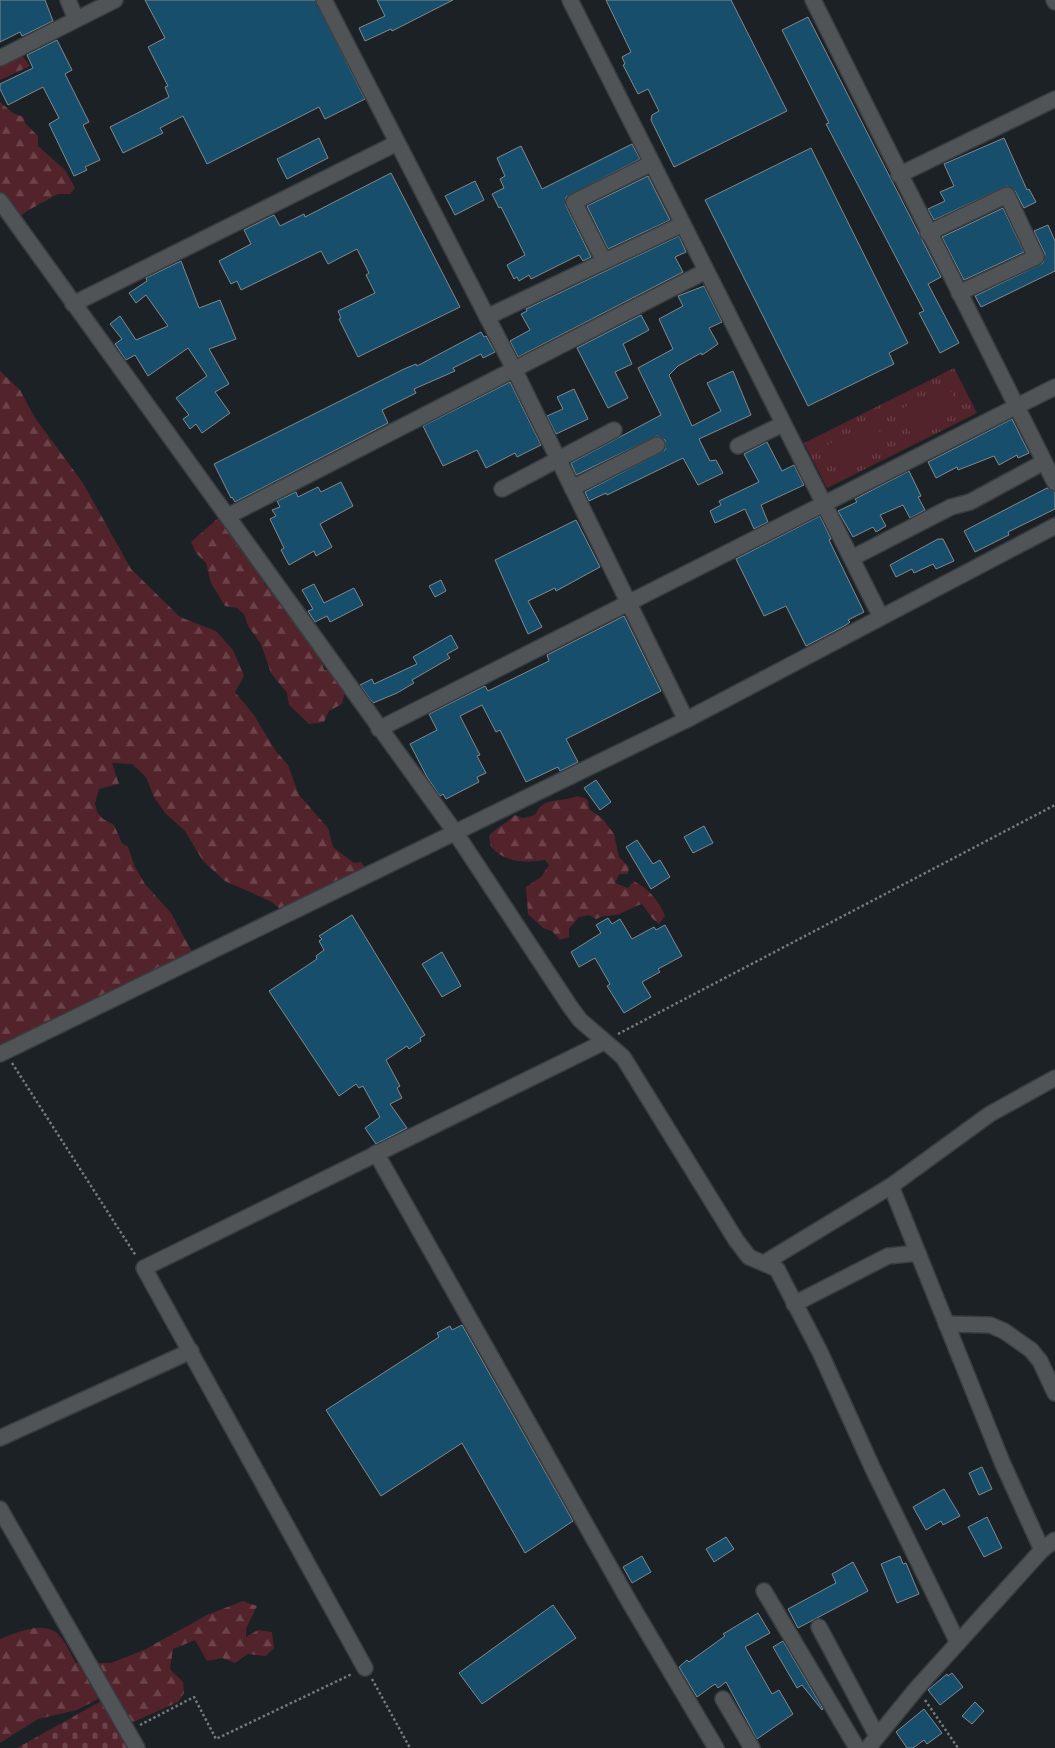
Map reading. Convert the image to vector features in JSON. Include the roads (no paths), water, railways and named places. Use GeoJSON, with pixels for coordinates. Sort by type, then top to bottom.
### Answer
{"type":"FeatureCollection","features":[{"type":"Feature","properties":{"kind":"street"},"geometry":{"type":"LineString","coordinates":[[68,0],[76,20]]}},
{"type":"Feature","properties":{"kind":"street"},"geometry":{"type":"LineString","coordinates":[[0,58],[115,0]]}},
{"type":"Feature","properties":{"kind":"street"},"geometry":{"type":"LineString","coordinates":[[324,0],[515,371],[686,720]]}},
{"type":"Feature","properties":{"kind":"street"},"geometry":{"type":"LineString","coordinates":[[570,0],[881,618]]}},
{"type":"Feature","properties":{"kind":"street"},"geometry":{"type":"LineString","coordinates":[[813,0],[928,234],[1055,483]]}},
{"type":"Feature","properties":{"kind":"street"},"geometry":{"type":"LineString","coordinates":[[899,176],[1055,99]]}},
{"type":"Feature","properties":{"kind":"street"},"geometry":{"type":"LineString","coordinates":[[73,304],[396,143]]}},
{"type":"Feature","properties":{"kind":"street"},"geometry":{"type":"LineString","coordinates":[[604,261],[574,202],[652,163]]}},
{"type":"Feature","properties":{"kind":"street"},"geometry":{"type":"LineString","coordinates":[[928,234],[1008,195],[1036,257],[959,293]]}},
{"type":"Feature","properties":{"kind":"street"},"geometry":{"type":"LineString","coordinates":[[0,201],[455,832],[569,1005],[580,1020],[622,1057],[736,1240],[749,1257],[777,1269],[820,1352],[873,1469],[958,1643]]}},
{"type":"Feature","properties":{"kind":"street"},"geometry":{"type":"LineString","coordinates":[[487,317],[683,224]]}},
{"type":"Feature","properties":{"kind":"street"},"geometry":{"type":"LineString","coordinates":[[228,516],[515,371],[706,271]]}},
{"type":"Feature","properties":{"kind":"street"},"geometry":{"type":"LineString","coordinates":[[379,729],[1055,387]]}},
{"type":"Feature","properties":{"kind":"street"},"geometry":{"type":"LineString","coordinates":[[738,446],[783,424]]}},
{"type":"Feature","properties":{"kind":"street"},"geometry":{"type":"LineString","coordinates":[[502,489],[614,430]]}},
{"type":"Feature","properties":{"kind":"street"},"geometry":{"type":"LineString","coordinates":[[572,488],[656,445]]}},
{"type":"Feature","properties":{"kind":"street"},"geometry":{"type":"LineString","coordinates":[[852,558],[951,506],[970,502],[1044,462]]}},
{"type":"Feature","properties":{"kind":"street"},"geometry":{"type":"LineString","coordinates":[[2,1052],[686,720],[1055,526]]}},
{"type":"Feature","properties":{"kind":"street"},"geometry":{"type":"LineString","coordinates":[[366,1668],[144,1268],[376,1152],[604,1042]]}},
{"type":"Feature","properties":{"kind":"street"},"geometry":{"type":"LineString","coordinates":[[764,1263],[891,1186],[990,1114],[1055,1078]]}},
{"type":"Feature","properties":{"kind":"street"},"geometry":{"type":"LineString","coordinates":[[376,1152],[630,1603],[716,1748]]}},
{"type":"Feature","properties":{"kind":"street"},"geometry":{"type":"LineString","coordinates":[[891,1186],[1002,1462],[1042,1550]]}},
{"type":"Feature","properties":{"kind":"street"},"geometry":{"type":"LineString","coordinates":[[794,1304],[888,1256],[918,1252]]}},
{"type":"Feature","properties":{"kind":"street"},"geometry":{"type":"LineString","coordinates":[[946,1324],[990,1325],[1004,1331],[1031,1350],[1040,1361],[1055,1393]]}},
{"type":"Feature","properties":{"kind":"street"},"geometry":{"type":"LineString","coordinates":[[0,1438],[191,1351]]}},
{"type":"Feature","properties":{"kind":"street"},"geometry":{"type":"LineString","coordinates":[[0,1509],[137,1748]]}},
{"type":"Feature","properties":{"kind":"street"},"geometry":{"type":"LineString","coordinates":[[819,1627],[872,1742],[917,1688],[1042,1550],[1055,1540]]}},
{"type":"Feature","properties":{"kind":"street"},"geometry":{"type":"LineString","coordinates":[[764,1591],[857,1748]]}},
{"type":"Feature","properties":{"kind":"street"},"geometry":{"type":"LineString","coordinates":[[723,1699],[752,1748]]}}]}
